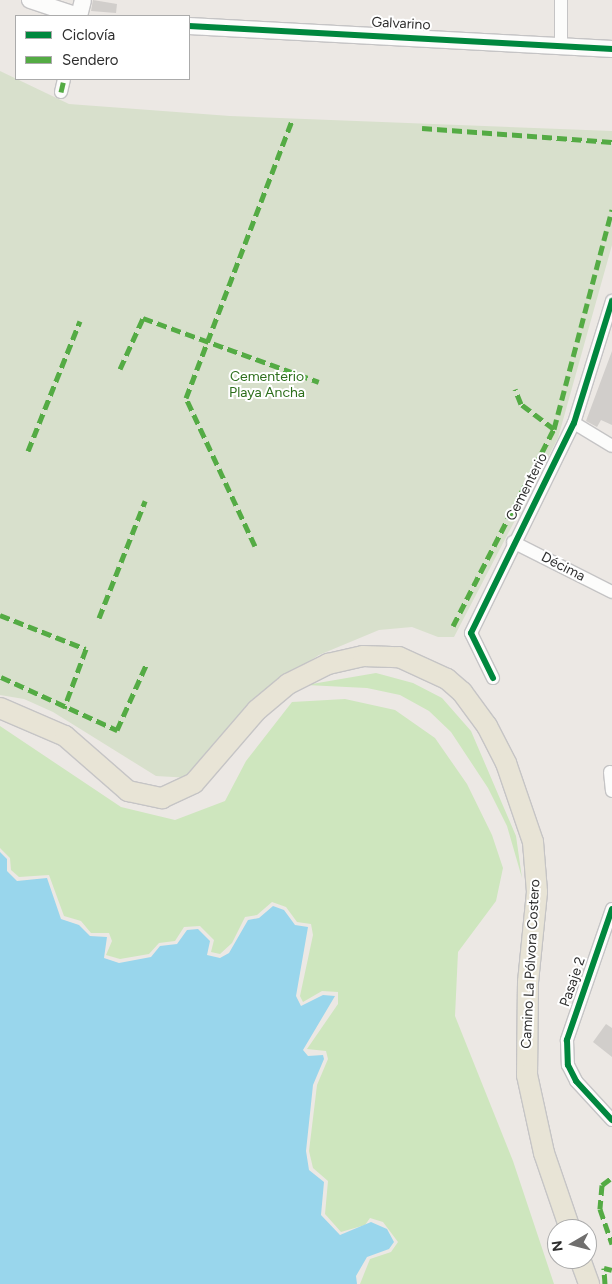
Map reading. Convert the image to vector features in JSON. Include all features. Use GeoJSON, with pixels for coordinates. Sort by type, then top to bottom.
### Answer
{"type":"FeatureCollection","features":[{"type":"Feature","properties":{"kind":"main road","name":"Camino La Pólvora Costero"},"geometry":{"type":"LineString","coordinates":[[0,708],[65,736],[128,791],[162,798],[194,783],[257,710],[288,684],[328,664],[363,656],[399,657],[446,679],[462,692],[487,726],[506,763],[533,842],[537,892],[527,997],[527,1075],[544,1153],[567,1219]]}},
{"type":"Feature","properties":{"kind":"main road"},"geometry":{"type":"LineString","coordinates":[[584,1269],[589,1284]]}},
{"type":"Feature","properties":{"kind":"street"},"geometry":{"type":"LineString","coordinates":[[30,0],[75,15]]}},
{"type":"Feature","properties":{"kind":"street"},"geometry":{"type":"LineString","coordinates":[[78,15],[83,0]]}},
{"type":"Feature","properties":{"kind":"street"},"geometry":{"type":"LineString","coordinates":[[561,0],[561,44]]}},
{"type":"Feature","properties":{"kind":"street","name":"Galvarino"},"geometry":{"type":"LineString","coordinates":[[190,26],[561,44],[612,49]]}},
{"type":"Feature","properties":{"kind":"street"},"geometry":{"type":"LineString","coordinates":[[61,92],[64,80]]}},
{"type":"Feature","properties":{"kind":"street","name":"Cementerio"},"geometry":{"type":"LineString","coordinates":[[493,678],[471,633],[513,542],[574,423],[612,301]]}},
{"type":"Feature","properties":{"kind":"street"},"geometry":{"type":"LineString","coordinates":[[574,423],[612,446]]}},
{"type":"Feature","properties":{"kind":"street","name":"Décima"},"geometry":{"type":"LineString","coordinates":[[513,542],[612,592]]}},
{"type":"Feature","properties":{"kind":"street"},"geometry":{"type":"LineString","coordinates":[[610,772],[612,791]]}},
{"type":"Feature","properties":{"kind":"street","name":"Pasaje 2"},"geometry":{"type":"LineString","coordinates":[[612,909],[567,1040],[568,1065],[576,1081],[612,1120]]}},
{"type":"Feature","properties":{"kind":"green space","name":"Cementerio Playa Ancha"},"geometry":{"type":"Polygon","coordinates":[[[0,71],[15,78],[15,80],[19,80],[69,104],[230,116],[612,131],[612,245],[558,438],[454,637],[438,637],[412,627],[379,630],[319,655],[259,694],[191,778],[156,776],[53,712],[24,699],[0,695],[0,71]]]}},
{"type":"Feature","properties":{"kind":"green space"},"geometry":{"type":"Polygon","coordinates":[[[376,673],[413,683],[442,698],[471,731],[516,836],[522,878],[507,826],[488,788],[451,732],[429,711],[400,695],[367,688],[306,685],[376,673]]]}},
{"type":"Feature","properties":{"kind":"green space"},"geometry":{"type":"Polygon","coordinates":[[[345,699],[395,710],[435,738],[467,784],[492,835],[503,868],[496,901],[458,952],[455,1016],[513,1161],[547,1263],[547,1269],[549,1269],[554,1284],[360,1284],[370,1259],[391,1252],[398,1242],[383,1222],[370,1218],[365,1225],[341,1232],[325,1214],[328,1181],[313,1168],[309,1151],[317,1085],[328,1059],[326,1051],[307,1049],[338,1004],[338,992],[322,991],[303,1002],[300,996],[313,935],[311,924],[297,922],[286,907],[272,902],[257,915],[245,917],[232,943],[220,954],[211,952],[214,940],[200,926],[184,927],[175,941],[159,943],[149,954],[120,959],[106,955],[112,941],[109,933],[91,933],[81,921],[64,916],[49,875],[19,877],[11,870],[10,858],[0,848],[0,726],[121,807],[175,820],[225,801],[246,761],[292,702],[345,699]]]}},
{"type":"Feature","properties":{"kind":"water"},"geometry":{"type":"Polygon","coordinates":[[[0,852],[7,859],[7,871],[17,881],[47,878],[61,919],[79,925],[90,936],[107,937],[104,958],[119,963],[151,957],[160,946],[177,944],[187,930],[198,929],[210,941],[207,955],[220,958],[229,953],[248,920],[259,918],[273,906],[284,910],[295,925],[308,927],[296,996],[301,1006],[323,995],[335,996],[303,1050],[308,1056],[323,1055],[324,1059],[313,1085],[306,1151],[309,1170],[324,1182],[321,1215],[340,1235],[371,1222],[387,1229],[394,1242],[389,1249],[367,1257],[356,1276],[357,1284],[0,1284],[0,852]]]}},
{"type":"Feature","properties":{"kind":"building"},"geometry":{"type":"Polygon","coordinates":[[[93,0],[117,4],[116,13],[91,11],[93,0]]]}},
{"type":"Feature","properties":{"kind":"building"},"geometry":{"type":"Polygon","coordinates":[[[612,351],[612,425],[601,420],[597,427],[586,421],[612,351]]]}},
{"type":"Feature","properties":{"kind":"building"},"geometry":{"type":"Polygon","coordinates":[[[606,1024],[612,1028],[612,1057],[593,1042],[606,1024]]]}},
{"type":"Feature","properties":{"kind":"marked path"},"geometry":{"type":"LineString","coordinates":[[61,92],[64,80]]}},
{"type":"Feature","properties":{"kind":"marked path"},"geometry":{"type":"LineString","coordinates":[[255,546],[186,398],[292,120]]}},
{"type":"Feature","properties":{"kind":"marked path"},"geometry":{"type":"LineString","coordinates":[[422,128],[612,142]]}},
{"type":"Feature","properties":{"kind":"marked path"},"geometry":{"type":"LineString","coordinates":[[554,429],[612,210]]}},
{"type":"Feature","properties":{"kind":"marked path"},"geometry":{"type":"LineString","coordinates":[[120,369],[143,318],[319,382]]}},
{"type":"Feature","properties":{"kind":"marked path"},"geometry":{"type":"LineString","coordinates":[[28,451],[80,321]]}},
{"type":"Feature","properties":{"kind":"marked path"},"geometry":{"type":"LineString","coordinates":[[453,626],[554,429],[521,404],[515,389]]}},
{"type":"Feature","properties":{"kind":"marked path"},"geometry":{"type":"LineString","coordinates":[[99,618],[145,501]]}},
{"type":"Feature","properties":{"kind":"marked path"},"geometry":{"type":"LineString","coordinates":[[0,615],[86,649],[64,708]]}},
{"type":"Feature","properties":{"kind":"marked path"},"geometry":{"type":"LineString","coordinates":[[1,677],[117,730],[147,663]]}},
{"type":"Feature","properties":{"kind":"marked path"},"geometry":{"type":"LineString","coordinates":[[610,1179],[602,1185],[600,1209],[612,1244]]}},
{"type":"Feature","properties":{"kind":"marked path"},"geometry":{"type":"LineString","coordinates":[[605,1284],[604,1268],[612,1270]]}},
{"type":"Feature","properties":{"kind":"cycle path"},"geometry":{"type":"LineString","coordinates":[[190,26],[612,49]]}},
{"type":"Feature","properties":{"kind":"cycle path"},"geometry":{"type":"LineString","coordinates":[[493,678],[471,633],[574,423],[612,301]]}},
{"type":"Feature","properties":{"kind":"cycle path"},"geometry":{"type":"LineString","coordinates":[[612,909],[567,1040],[568,1065],[576,1081],[612,1120]]}}]}
